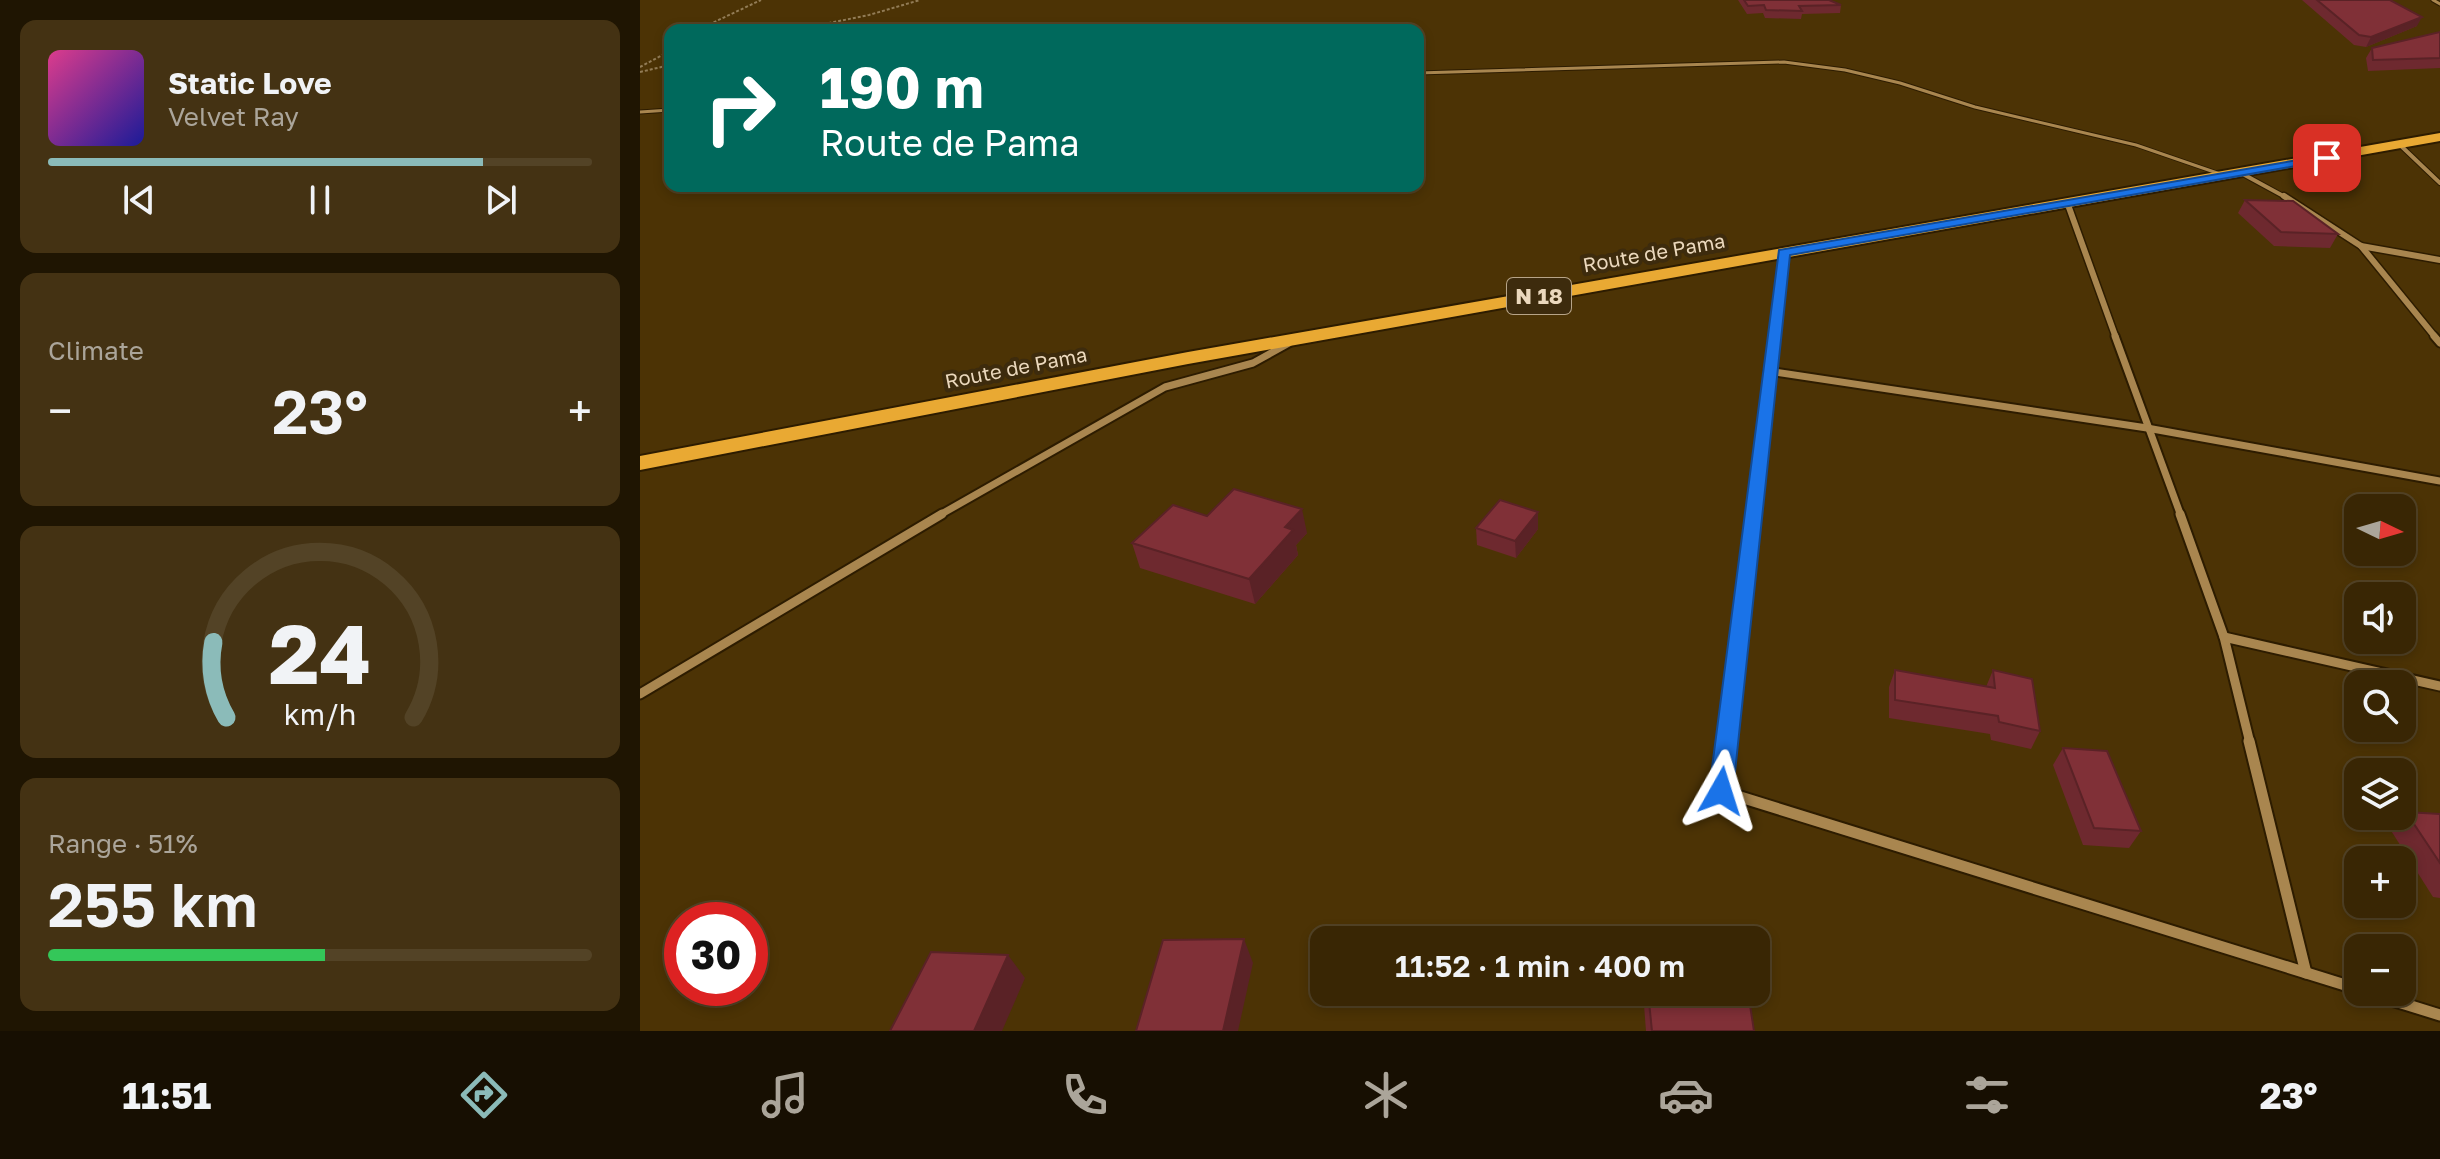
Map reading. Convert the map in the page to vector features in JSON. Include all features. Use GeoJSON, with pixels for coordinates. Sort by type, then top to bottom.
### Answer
{"type":"FeatureCollection","features":[{"type":"Feature","properties":{"kind":"highway","name":"Route de Pama"},"geometry":{"type":"LineString","coordinates":[[640,463],[1296,339],[2440,137]]}},
{"type":"Feature","properties":{"kind":"street"},"geometry":{"type":"LineString","coordinates":[[2433,0],[2440,4]]}},
{"type":"Feature","properties":{"kind":"street"},"geometry":{"type":"LineString","coordinates":[[2399,144],[2440,183]]}},
{"type":"Feature","properties":{"kind":"street"},"geometry":{"type":"LineString","coordinates":[[2234,174],[2284,196],[2361,246],[2440,343]]}},
{"type":"Feature","properties":{"kind":"street"},"geometry":{"type":"LineString","coordinates":[[2067,202],[2224,637],[2306,973]]}},
{"type":"Feature","properties":{"kind":"street"},"geometry":{"type":"LineString","coordinates":[[2361,246],[2440,260]]}},
{"type":"Feature","properties":{"kind":"street"},"geometry":{"type":"LineString","coordinates":[[1784,252],[1721,791],[2344,985]]}},
{"type":"Feature","properties":{"kind":"street"},"geometry":{"type":"LineString","coordinates":[[640,694],[864,559],[1165,387],[1253,363],[1296,339]]}},
{"type":"Feature","properties":{"kind":"street"},"geometry":{"type":"LineString","coordinates":[[1768,371],[2147,428],[2440,481]]}},
{"type":"Feature","properties":{"kind":"street"},"geometry":{"type":"LineString","coordinates":[[2224,637],[2440,686]]}},
{"type":"Feature","properties":{"kind":"street"},"geometry":{"type":"LineString","coordinates":[[2411,1006],[2440,1015]]}},
{"type":"Feature","properties":{"kind":"lane"},"geometry":{"type":"LineString","coordinates":[[1424,73],[1784,62],[1845,70],[1900,83],[1975,107],[2136,145],[2234,174]]}},
{"type":"Feature","properties":{"kind":"lane"},"geometry":{"type":"LineString","coordinates":[[640,112],[664,110]]}},
{"type":"Feature","properties":{"kind":"path"},"geometry":{"type":"LineString","coordinates":[[710,24],[761,0]]}},
{"type":"Feature","properties":{"kind":"path"},"geometry":{"type":"LineString","coordinates":[[824,24],[920,0]]}},
{"type":"Feature","properties":{"kind":"path"},"geometry":{"type":"LineString","coordinates":[[640,67],[664,54]]}},
{"type":"Feature","properties":{"kind":"path"},"geometry":{"type":"LineString","coordinates":[[640,72],[664,66]]}},
{"type":"Feature","properties":{"kind":"building"},"geometry":{"type":"Polygon","coordinates":[[[1744,0],[1829,0],[1841,5],[1799,6],[1802,11],[1766,10],[1764,5],[1748,6],[1744,0]]]}},
{"type":"Feature","properties":{"kind":"building"},"geometry":{"type":"Polygon","coordinates":[[[2317,0],[2390,0],[2422,17],[2371,37],[2359,35],[2317,0]]]}},
{"type":"Feature","properties":{"kind":"building"},"geometry":{"type":"Polygon","coordinates":[[[2440,32],[2440,58],[2373,60],[2372,48],[2440,32]]]}},
{"type":"Feature","properties":{"kind":"building"},"geometry":{"type":"Polygon","coordinates":[[[2245,200],[2293,201],[2338,234],[2281,232],[2245,200]]]}},
{"type":"Feature","properties":{"kind":"building"},"geometry":{"type":"Polygon","coordinates":[[[1234,489],[1302,509],[1285,527],[1293,530],[1249,579],[1132,543],[1173,505],[1207,516],[1234,489]]]}},
{"type":"Feature","properties":{"kind":"building"},"geometry":{"type":"Polygon","coordinates":[[[1500,500],[1538,512],[1515,541],[1476,528],[1500,500]]]}},
{"type":"Feature","properties":{"kind":"building"},"geometry":{"type":"Polygon","coordinates":[[[1895,670],[1995,688],[1993,670],[2032,679],[2040,731],[1999,722],[1998,716],[1895,700],[1895,670]]]}},
{"type":"Feature","properties":{"kind":"building"},"geometry":{"type":"Polygon","coordinates":[[[2063,748],[2107,751],[2141,831],[2094,828],[2063,748]]]}},
{"type":"Feature","properties":{"kind":"building"},"geometry":{"type":"Polygon","coordinates":[[[2416,813],[2440,814],[2440,863],[2416,827],[2416,813]]]}},
{"type":"Feature","properties":{"kind":"building"},"geometry":{"type":"Polygon","coordinates":[[[1244,939],[1223,1031],[1136,1031],[1163,940],[1244,939]]]}},
{"type":"Feature","properties":{"kind":"building"},"geometry":{"type":"Polygon","coordinates":[[[931,952],[1008,955],[974,1031],[890,1031],[931,952]]]}},
{"type":"Feature","properties":{"kind":"building"},"geometry":{"type":"Polygon","coordinates":[[[1649,1006],[1750,1006],[1754,1031],[1652,1031],[1649,1006]]]}},
{"type":"Feature","properties":{"kind":"route"},"geometry":{"type":"LineString","coordinates":[[1721,791],[1784,252],[2327,158]]}}]}
